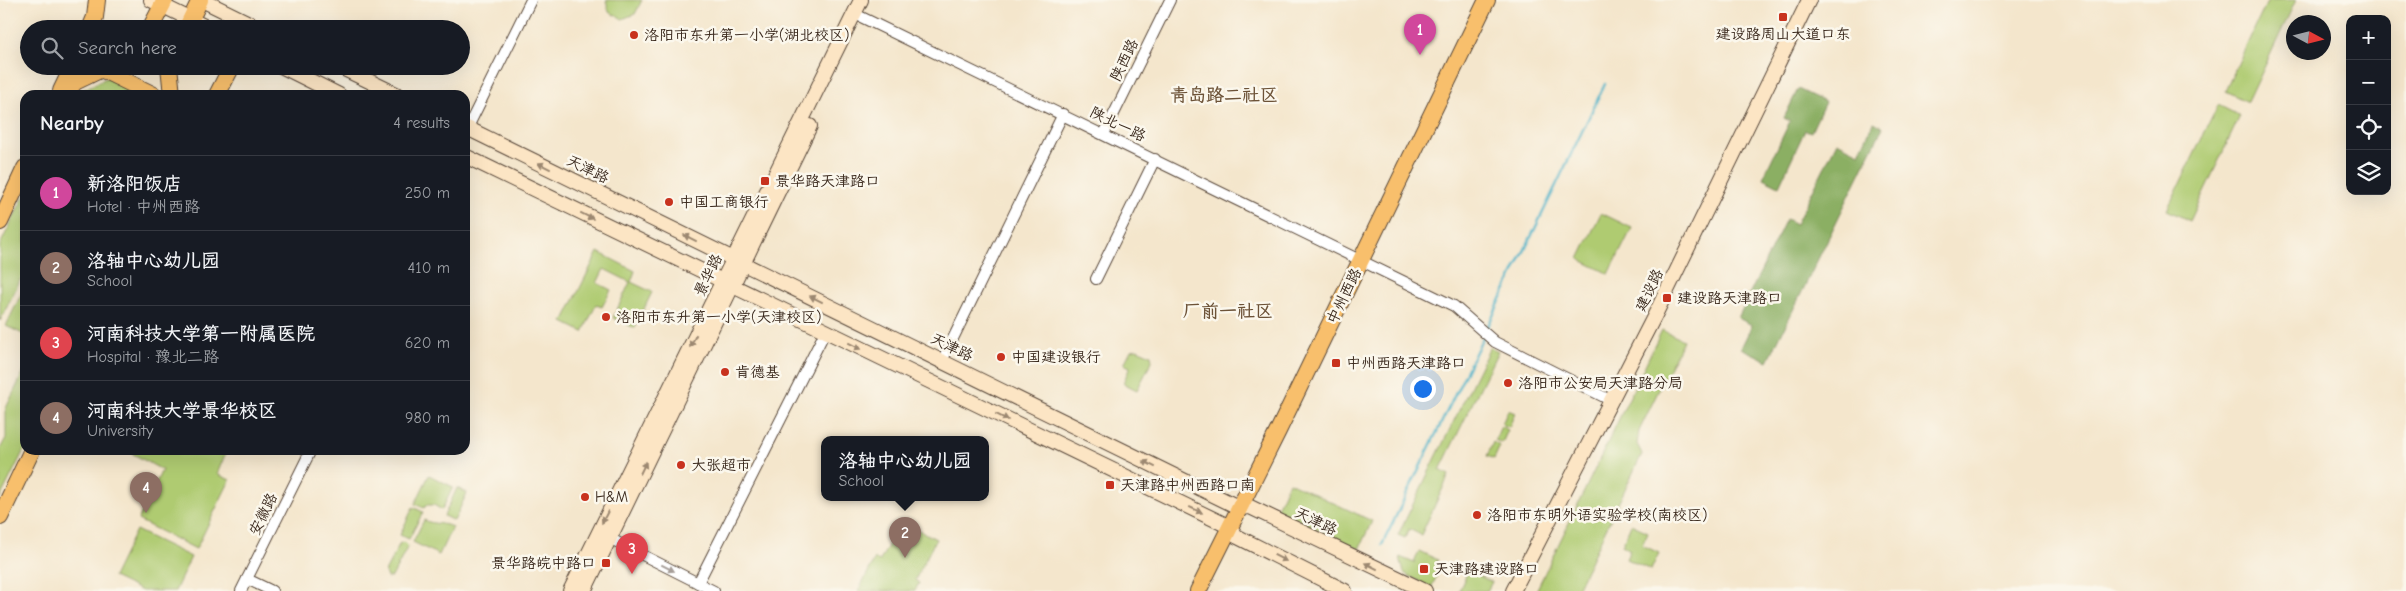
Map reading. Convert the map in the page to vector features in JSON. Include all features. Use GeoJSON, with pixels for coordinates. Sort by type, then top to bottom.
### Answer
{"type":"FeatureCollection","features":[{"type":"Feature","properties":{"kind":"main road"},"geometry":{"type":"LineString","coordinates":[[95,20],[97,0]]}},
{"type":"Feature","properties":{"kind":"main road"},"geometry":{"type":"LineString","coordinates":[[190,20],[201,0],[242,20]]}},
{"type":"Feature","properties":{"kind":"main road","name":"景华路"},"geometry":{"type":"LineString","coordinates":[[858,15],[861,0]]}},
{"type":"Feature","properties":{"kind":"main road","name":"景华路"},"geometry":{"type":"LineString","coordinates":[[570,591],[739,262],[858,15],[870,0]]}},
{"type":"Feature","properties":{"kind":"main road","name":"中州西路"},"geometry":{"type":"LineString","coordinates":[[1365,262],[1487,0]]}},
{"type":"Feature","properties":{"kind":"main road","name":"中州西路"},"geometry":{"type":"LineString","coordinates":[[1198,591],[1245,508],[1365,262],[1497,0]]}},
{"type":"Feature","properties":{"kind":"main road","name":"建设路"},"geometry":{"type":"LineString","coordinates":[[1503,591],[1604,396],[1799,0]]}},
{"type":"Feature","properties":{"kind":"main road","name":"建设路"},"geometry":{"type":"LineString","coordinates":[[1512,591],[1659,306],[1810,0]]}},
{"type":"Feature","properties":{"kind":"main road"},"geometry":{"type":"LineString","coordinates":[[153,20],[160,2],[183,20]]}},
{"type":"Feature","properties":{"kind":"main road"},"geometry":{"type":"LineString","coordinates":[[62,90],[69,75]]}},
{"type":"Feature","properties":{"kind":"main road"},"geometry":{"type":"LineString","coordinates":[[69,90],[76,82],[90,75]]}},
{"type":"Feature","properties":{"kind":"main road"},"geometry":{"type":"LineString","coordinates":[[117,75],[145,90]]}},
{"type":"Feature","properties":{"kind":"main road"},"geometry":{"type":"LineString","coordinates":[[170,75],[171,90]]}},
{"type":"Feature","properties":{"kind":"main road"},"geometry":{"type":"LineString","coordinates":[[220,90],[227,75]]}},
{"type":"Feature","properties":{"kind":"main road"},"geometry":{"type":"LineString","coordinates":[[299,75],[329,90]]}},
{"type":"Feature","properties":{"kind":"main road"},"geometry":{"type":"LineString","coordinates":[[357,75],[388,90]]}},
{"type":"Feature","properties":{"kind":"main road","name":"天津路"},"geometry":{"type":"LineString","coordinates":[[470,132],[1245,508],[1425,591]]}},
{"type":"Feature","properties":{"kind":"main road"},"geometry":{"type":"LineString","coordinates":[[470,158],[1233,531],[1345,591]]}},
{"type":"Feature","properties":{"kind":"main road"},"geometry":{"type":"LineString","coordinates":[[0,222],[20,179]]}},
{"type":"Feature","properties":{"kind":"main road","name":"景华路"},"geometry":{"type":"LineString","coordinates":[[584,591],[728,284]]}},
{"type":"Feature","properties":{"kind":"main road"},"geometry":{"type":"LineString","coordinates":[[0,516],[30,455]]}},
{"type":"Feature","properties":{"kind":"main road","name":"中州西路"},"geometry":{"type":"LineString","coordinates":[[1209,591],[1233,531]]}},
{"type":"Feature","properties":{"kind":"street"},"geometry":{"type":"LineString","coordinates":[[470,122],[531,0]]}},
{"type":"Feature","properties":{"kind":"street","name":"陕西路"},"geometry":{"type":"LineString","coordinates":[[1104,134],[1170,0]]}},
{"type":"Feature","properties":{"kind":"street","name":"陕北一路"},"geometry":{"type":"LineString","coordinates":[[858,15],[1454,306],[1496,342],[1604,396]]}},
{"type":"Feature","properties":{"kind":"street"},"geometry":{"type":"LineString","coordinates":[[942,361],[1064,114]]}},
{"type":"Feature","properties":{"kind":"street"},"geometry":{"type":"LineString","coordinates":[[1096,279],[1155,159]]}},
{"type":"Feature","properties":{"kind":"street"},"geometry":{"type":"LineString","coordinates":[[698,583],[825,332]]}},
{"type":"Feature","properties":{"kind":"street","name":"安徽路"},"geometry":{"type":"LineString","coordinates":[[241,591],[309,455]]}},
{"type":"Feature","properties":{"kind":"street"},"geometry":{"type":"LineString","coordinates":[[609,538],[714,591]]}},
{"type":"Feature","properties":{"kind":"street"},"geometry":{"type":"LineString","coordinates":[[247,579],[272,591]]}},
{"type":"Feature","properties":{"kind":"green space"},"geometry":{"type":"Polygon","coordinates":[[[606,0],[642,0],[635,14],[622,19],[609,12],[606,0]]]}},
{"type":"Feature","properties":{"kind":"green space"},"geometry":{"type":"Polygon","coordinates":[[[2268,0],[2296,0],[2289,15],[2286,15],[2286,21],[2248,102],[2225,91],[2268,0]]]}},
{"type":"Feature","properties":{"kind":"green space"},"geometry":{"type":"Polygon","coordinates":[[[108,77],[129,87],[128,90],[83,90],[108,77]]]}},
{"type":"Feature","properties":{"kind":"green space"},"geometry":{"type":"Polygon","coordinates":[[[1798,89],[1825,102],[1811,132],[1805,130],[1779,186],[1763,178],[1790,121],[1784,118],[1798,89]]]}},
{"type":"Feature","properties":{"kind":"green space"},"geometry":{"type":"Polygon","coordinates":[[[2218,105],[2240,116],[2190,221],[2167,210],[2218,105]]]}},
{"type":"Feature","properties":{"kind":"green space"},"geometry":{"type":"Polygon","coordinates":[[[1874,122],[1883,127],[1768,361],[1741,348],[1752,325],[1738,318],[1786,219],[1796,224],[1837,142],[1859,153],[1874,122]]]}},
{"type":"Feature","properties":{"kind":"green space"},"geometry":{"type":"Polygon","coordinates":[[[20,204],[20,280],[0,321],[0,245],[20,204]]]}},
{"type":"Feature","properties":{"kind":"green space"},"geometry":{"type":"Polygon","coordinates":[[[1601,213],[1632,228],[1609,274],[1579,259],[1601,213]]]}},
{"type":"Feature","properties":{"kind":"green space"},"geometry":{"type":"Polygon","coordinates":[[[598,252],[635,271],[631,282],[652,292],[635,328],[613,318],[630,282],[604,269],[597,283],[611,290],[602,307],[596,305],[583,332],[563,322],[598,252]]]}},
{"type":"Feature","properties":{"kind":"green space"},"geometry":{"type":"Polygon","coordinates":[[[20,297],[20,333],[6,326],[20,297]]]}},
{"type":"Feature","properties":{"kind":"green space"},"geometry":{"type":"Polygon","coordinates":[[[1662,330],[1683,340],[1639,431],[1637,444],[1642,454],[1576,591],[1536,591],[1662,330]]]}},
{"type":"Feature","properties":{"kind":"green space"},"geometry":{"type":"Polygon","coordinates":[[[1490,347],[1498,351],[1440,470],[1449,475],[1421,535],[1409,529],[1405,538],[1398,535],[1490,347]]]}},
{"type":"Feature","properties":{"kind":"green space"},"geometry":{"type":"Polygon","coordinates":[[[1137,349],[1151,355],[1152,361],[1137,390],[1123,383],[1130,367],[1124,364],[1131,350],[1137,349]]]}},
{"type":"Feature","properties":{"kind":"green space"},"geometry":{"type":"Polygon","coordinates":[[[20,379],[22,455],[0,498],[0,449],[6,438],[6,408],[20,379]]]}},
{"type":"Feature","properties":{"kind":"green space"},"geometry":{"type":"Polygon","coordinates":[[[1508,410],[1515,413],[1509,427],[1502,424],[1508,410]]]}},
{"type":"Feature","properties":{"kind":"green space"},"geometry":{"type":"Polygon","coordinates":[[[1501,426],[1508,430],[1502,443],[1495,440],[1501,426]]]}},
{"type":"Feature","properties":{"kind":"green space"},"geometry":{"type":"Polygon","coordinates":[[[1493,442],[1500,446],[1494,459],[1487,456],[1493,442]]]}},
{"type":"Feature","properties":{"kind":"green space"},"geometry":{"type":"Polygon","coordinates":[[[135,455],[225,455],[217,474],[230,480],[196,549],[138,520],[162,470],[135,455]]]}},
{"type":"Feature","properties":{"kind":"green space"},"geometry":{"type":"Polygon","coordinates":[[[429,475],[453,487],[442,510],[434,505],[427,505],[424,508],[415,504],[429,475]]]}},
{"type":"Feature","properties":{"kind":"green space"},"geometry":{"type":"Polygon","coordinates":[[[1289,482],[1372,521],[1359,549],[1276,510],[1289,482]]]}},
{"type":"Feature","properties":{"kind":"green space"},"geometry":{"type":"Polygon","coordinates":[[[457,488],[467,493],[454,521],[444,516],[457,488]]]}},
{"type":"Feature","properties":{"kind":"green space"},"geometry":{"type":"Polygon","coordinates":[[[413,507],[423,512],[409,539],[400,535],[413,507]]]}},
{"type":"Feature","properties":{"kind":"green space"},"geometry":{"type":"Polygon","coordinates":[[[424,520],[452,527],[439,555],[413,542],[424,520]]]}},
{"type":"Feature","properties":{"kind":"green space"},"geometry":{"type":"Polygon","coordinates":[[[901,521],[936,539],[915,580],[919,583],[915,591],[858,591],[875,559],[880,561],[901,521]]]}},
{"type":"Feature","properties":{"kind":"green space"},"geometry":{"type":"Polygon","coordinates":[[[1631,524],[1648,532],[1642,545],[1659,553],[1651,570],[1626,559],[1630,550],[1622,545],[1631,524]]]}},
{"type":"Feature","properties":{"kind":"green space"},"geometry":{"type":"Polygon","coordinates":[[[136,530],[191,557],[175,591],[142,591],[113,577],[136,530]]]}},
{"type":"Feature","properties":{"kind":"green space"},"geometry":{"type":"Polygon","coordinates":[[[404,542],[408,546],[392,577],[387,578],[385,572],[400,543],[404,542]]]}},
{"type":"Feature","properties":{"kind":"green space"},"geometry":{"type":"Polygon","coordinates":[[[1419,551],[1438,560],[1436,565],[1441,567],[1431,588],[1404,573],[1400,557],[1414,563],[1419,551]]]}},
{"type":"Feature","properties":{"kind":"green space"},"geometry":{"type":"Polygon","coordinates":[[[1468,571],[1492,582],[1487,591],[1459,591],[1468,571]]]}},
{"type":"Feature","properties":{"kind":"waterway"},"geometry":{"type":"LineString","coordinates":[[1486,330],[1605,84]]}},
{"type":"Feature","properties":{"kind":"waterway"},"geometry":{"type":"LineString","coordinates":[[1382,545],[1484,335]]}},
{"type":"Feature","properties":{"kind":"place","name":"建设路周山大道口东"},"geometry":{"type":"Point","coordinates":[1783,17]}},
{"type":"Feature","properties":{"kind":"place","name":"洛阳市东升第一小学(湖北校区)"},"geometry":{"type":"Point","coordinates":[634,35]}},
{"type":"Feature","properties":{"kind":"place","name":"新洛阳饭店"},"geometry":{"type":"Point","coordinates":[1420,55]}},
{"type":"Feature","properties":{"kind":"place","name":"景华路天津路口"},"geometry":{"type":"Point","coordinates":[765,181]}},
{"type":"Feature","properties":{"kind":"place","name":"中国工商银行"},"geometry":{"type":"Point","coordinates":[669,202]}},
{"type":"Feature","properties":{"kind":"place","name":"建设路天津路口"},"geometry":{"type":"Point","coordinates":[1667,298]}},
{"type":"Feature","properties":{"kind":"place","name":"洛阳市东升第一小学(天津校区)"},"geometry":{"type":"Point","coordinates":[606,317]}},
{"type":"Feature","properties":{"kind":"place","name":"中国建设银行"},"geometry":{"type":"Point","coordinates":[1001,357]}},
{"type":"Feature","properties":{"kind":"place","name":"中州西路天津路口"},"geometry":{"type":"Point","coordinates":[1336,363]}},
{"type":"Feature","properties":{"kind":"place","name":"肯德基"},"geometry":{"type":"Point","coordinates":[725,372]}},
{"type":"Feature","properties":{"kind":"place","name":"洛阳市公安局天津路分局"},"geometry":{"type":"Point","coordinates":[1508,383]}},
{"type":"Feature","properties":{"kind":"place","name":"大张超市"},"geometry":{"type":"Point","coordinates":[681,465]}},
{"type":"Feature","properties":{"kind":"place","name":"天津路中州西路口南"},"geometry":{"type":"Point","coordinates":[1110,485]}},
{"type":"Feature","properties":{"kind":"place","name":"H&M"},"geometry":{"type":"Point","coordinates":[585,497]}},
{"type":"Feature","properties":{"kind":"place","name":"河南科技大学景华校区"},"geometry":{"type":"Point","coordinates":[146,513]}},
{"type":"Feature","properties":{"kind":"place","name":"洛阳市东明外语实验学校(南校区)"},"geometry":{"type":"Point","coordinates":[1477,515]}},
{"type":"Feature","properties":{"kind":"place","name":"洛轴中心幼儿园"},"geometry":{"type":"Point","coordinates":[905,558]}},
{"type":"Feature","properties":{"kind":"place","name":"景华路皖中路口"},"geometry":{"type":"Point","coordinates":[606,563]}},
{"type":"Feature","properties":{"kind":"place","name":"天津路建设路口"},"geometry":{"type":"Point","coordinates":[1424,569]}},
{"type":"Feature","properties":{"kind":"place","name":"河南科技大学第一附属医院"},"geometry":{"type":"Point","coordinates":[632,574]}},
{"type":"Feature","properties":{"kind":"district","name":"青岛路二社区"},"geometry":{"type":"Point","coordinates":[1224,95]}},
{"type":"Feature","properties":{"kind":"district","name":"厂前一社区"},"geometry":{"type":"Point","coordinates":[1228,311]}}]}
